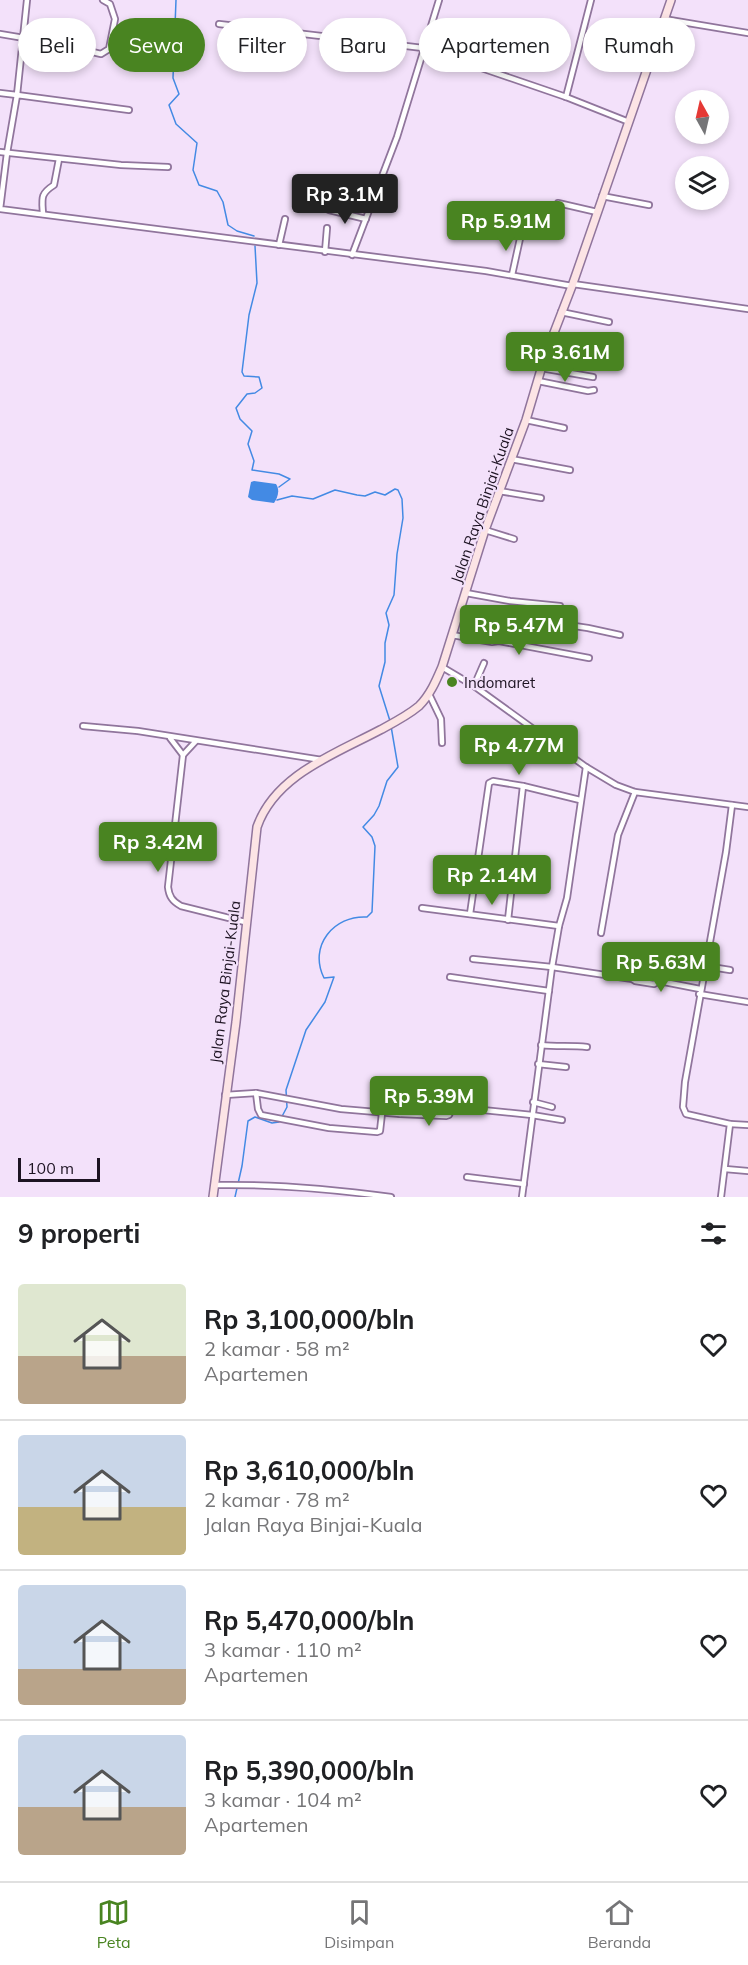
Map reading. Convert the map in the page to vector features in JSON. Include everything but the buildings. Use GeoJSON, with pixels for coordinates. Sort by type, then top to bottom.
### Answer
{"type":"FeatureCollection","features":[{"type":"Feature","properties":{"kind":"main road","name":"Jalan Raya Binjai-Kuala"},"geometry":{"type":"LineString","coordinates":[[664,18],[670,0]]}},
{"type":"Feature","properties":{"kind":"main road","name":"Jalan Raya Binjai-Kuala"},"geometry":{"type":"LineString","coordinates":[[213,1197],[236,1022],[245,922],[257,827],[261,814],[269,801],[284,785],[322,760],[406,716],[429,694],[442,667],[485,530],[526,420],[541,368],[646,72]]}},
{"type":"Feature","properties":{"kind":"street"},"geometry":{"type":"LineString","coordinates":[[26,18],[27,0]]}},
{"type":"Feature","properties":{"kind":"street"},"geometry":{"type":"LineString","coordinates":[[96,53],[101,54],[109,49],[115,19],[110,4],[103,0]]}},
{"type":"Feature","properties":{"kind":"street"},"geometry":{"type":"LineString","coordinates":[[433,18],[439,0]]}},
{"type":"Feature","properties":{"kind":"street"},"geometry":{"type":"LineString","coordinates":[[566,97],[591,0]]}},
{"type":"Feature","properties":{"kind":"street"},"geometry":{"type":"LineString","coordinates":[[695,24],[748,33]]}},
{"type":"Feature","properties":{"kind":"street"},"geometry":{"type":"LineString","coordinates":[[0,34],[18,36]]}},
{"type":"Feature","properties":{"kind":"street"},"geometry":{"type":"LineString","coordinates":[[307,34],[419,48]]}},
{"type":"Feature","properties":{"kind":"street"},"geometry":{"type":"LineString","coordinates":[[352,255],[397,137],[419,62]]}},
{"type":"Feature","properties":{"kind":"street"},"geometry":{"type":"LineString","coordinates":[[20,72],[0,209],[512,274],[572,285],[748,309]]}},
{"type":"Feature","properties":{"kind":"street"},"geometry":{"type":"LineString","coordinates":[[493,72],[629,122]]}},
{"type":"Feature","properties":{"kind":"street"},"geometry":{"type":"LineString","coordinates":[[0,93],[129,110]]}},
{"type":"Feature","properties":{"kind":"street"},"geometry":{"type":"LineString","coordinates":[[0,152],[168,167]]}},
{"type":"Feature","properties":{"kind":"street"},"geometry":{"type":"LineString","coordinates":[[43,214],[44,192],[54,185],[59,159]]}},
{"type":"Feature","properties":{"kind":"street"},"geometry":{"type":"LineString","coordinates":[[602,196],[649,205]]}},
{"type":"Feature","properties":{"kind":"street"},"geometry":{"type":"LineString","coordinates":[[558,203],[597,212]]}},
{"type":"Feature","properties":{"kind":"street"},"geometry":{"type":"LineString","coordinates":[[329,210],[366,219]]}},
{"type":"Feature","properties":{"kind":"street"},"geometry":{"type":"LineString","coordinates":[[279,245],[285,219]]}},
{"type":"Feature","properties":{"kind":"street"},"geometry":{"type":"LineString","coordinates":[[325,252],[327,228]]}},
{"type":"Feature","properties":{"kind":"street"},"geometry":{"type":"LineString","coordinates":[[512,274],[521,234]]}},
{"type":"Feature","properties":{"kind":"street"},"geometry":{"type":"LineString","coordinates":[[561,312],[609,322]]}},
{"type":"Feature","properties":{"kind":"street"},"geometry":{"type":"LineString","coordinates":[[541,368],[594,377]]}},
{"type":"Feature","properties":{"kind":"street"},"geometry":{"type":"LineString","coordinates":[[538,381],[588,391],[594,390]]}},
{"type":"Feature","properties":{"kind":"street"},"geometry":{"type":"LineString","coordinates":[[526,420],[564,428]]}},
{"type":"Feature","properties":{"kind":"street"},"geometry":{"type":"LineString","coordinates":[[511,459],[570,470]]}},
{"type":"Feature","properties":{"kind":"street"},"geometry":{"type":"LineString","coordinates":[[499,491],[541,498]]}},
{"type":"Feature","properties":{"kind":"street"},"geometry":{"type":"LineString","coordinates":[[485,530],[514,539]]}},
{"type":"Feature","properties":{"kind":"street"},"geometry":{"type":"LineString","coordinates":[[466,593],[510,601],[560,606]]}},
{"type":"Feature","properties":{"kind":"street"},"geometry":{"type":"LineString","coordinates":[[460,609],[620,635]]}},
{"type":"Feature","properties":{"kind":"street"},"geometry":{"type":"LineString","coordinates":[[452,635],[492,642],[499,641],[589,658]]}},
{"type":"Feature","properties":{"kind":"street"},"geometry":{"type":"LineString","coordinates":[[474,686],[484,663]]}},
{"type":"Feature","properties":{"kind":"street"},"geometry":{"type":"LineString","coordinates":[[442,667],[474,686],[586,767],[616,785],[635,792],[748,807]]}},
{"type":"Feature","properties":{"kind":"street"},"geometry":{"type":"LineString","coordinates":[[429,694],[441,719],[442,743]]}},
{"type":"Feature","properties":{"kind":"street"},"geometry":{"type":"LineString","coordinates":[[83,726],[138,731],[322,760]]}},
{"type":"Feature","properties":{"kind":"street"},"geometry":{"type":"LineString","coordinates":[[169,737],[183,755]]}},
{"type":"Feature","properties":{"kind":"street"},"geometry":{"type":"LineString","coordinates":[[196,741],[183,755],[169,895],[175,903],[181,906],[245,922]]}},
{"type":"Feature","properties":{"kind":"street"},"geometry":{"type":"LineString","coordinates":[[522,1197],[552,967],[559,926],[567,898],[586,767]]}},
{"type":"Feature","properties":{"kind":"street"},"geometry":{"type":"LineString","coordinates":[[470,914],[489,783],[493,781],[523,786],[580,800]]}},
{"type":"Feature","properties":{"kind":"street"},"geometry":{"type":"LineString","coordinates":[[508,920],[523,786]]}},
{"type":"Feature","properties":{"kind":"street"},"geometry":{"type":"LineString","coordinates":[[601,933],[618,835],[635,792]]}},
{"type":"Feature","properties":{"kind":"street"},"geometry":{"type":"LineString","coordinates":[[732,805],[699,992],[683,1107],[686,1113],[730,1124],[748,1125]]}},
{"type":"Feature","properties":{"kind":"street"},"geometry":{"type":"LineString","coordinates":[[422,908],[559,926]]}},
{"type":"Feature","properties":{"kind":"street"},"geometry":{"type":"LineString","coordinates":[[473,959],[552,967],[654,984],[659,981],[748,1002]]}},
{"type":"Feature","properties":{"kind":"street"},"geometry":{"type":"LineString","coordinates":[[705,966],[730,970]]}},
{"type":"Feature","properties":{"kind":"street"},"geometry":{"type":"LineString","coordinates":[[450,977],[549,991]]}},
{"type":"Feature","properties":{"kind":"street"},"geometry":{"type":"LineString","coordinates":[[541,1046],[587,1047]]}},
{"type":"Feature","properties":{"kind":"street"},"geometry":{"type":"LineString","coordinates":[[538,1064],[566,1067]]}},
{"type":"Feature","properties":{"kind":"street"},"geometry":{"type":"LineString","coordinates":[[225,1095],[256,1093],[341,1109],[382,1113],[446,1116],[453,1107],[562,1120]]}},
{"type":"Feature","properties":{"kind":"street"},"geometry":{"type":"LineString","coordinates":[[256,1093],[261,1115],[330,1128],[377,1132],[380,1131],[382,1113]]}},
{"type":"Feature","properties":{"kind":"street"},"geometry":{"type":"LineString","coordinates":[[399,1094],[400,1114]]}},
{"type":"Feature","properties":{"kind":"street"},"geometry":{"type":"LineString","coordinates":[[533,1102],[552,1107]]}},
{"type":"Feature","properties":{"kind":"street"},"geometry":{"type":"LineString","coordinates":[[721,1197],[730,1124]]}},
{"type":"Feature","properties":{"kind":"street"},"geometry":{"type":"LineString","coordinates":[[725,1168],[748,1171]]}},
{"type":"Feature","properties":{"kind":"street"},"geometry":{"type":"LineString","coordinates":[[466,1177],[524,1184]]}},
{"type":"Feature","properties":{"kind":"street"},"geometry":{"type":"LineString","coordinates":[[214,1185],[261,1184],[391,1197]]}},
{"type":"Feature","properties":{"kind":"water"},"geometry":{"type":"Polygon","coordinates":[[[251,482],[276,484],[278,494],[274,503],[252,500],[248,497],[251,482]]]}},
{"type":"Feature","properties":{"kind":"waterway"},"geometry":{"type":"LineString","coordinates":[[176,0],[173,78],[179,94],[169,105],[176,124],[197,143],[193,170],[199,185],[217,191],[223,202],[228,225],[237,231],[254,236]]}},
{"type":"Feature","properties":{"kind":"waterway"},"geometry":{"type":"LineString","coordinates":[[255,246],[257,283],[249,315],[242,372],[244,376],[259,377],[262,388],[255,393],[247,394],[236,408],[240,419],[252,431],[248,444],[254,461],[252,470],[279,474],[290,479],[279,487]]}},
{"type":"Feature","properties":{"kind":"waterway"},"geometry":{"type":"LineString","coordinates":[[277,500],[292,496],[313,499],[335,490],[365,496],[375,492],[385,495],[395,489],[398,490],[402,499],[403,518],[394,595],[386,613],[389,625],[385,643],[385,662],[379,686],[390,721]]}},
{"type":"Feature","properties":{"kind":"waterway"},"geometry":{"type":"LineString","coordinates":[[235,1197],[248,1121],[255,1117],[272,1123],[279,1122],[287,1107],[286,1090],[306,1030],[325,1002],[334,977],[324,978],[319,955],[322,944],[327,935],[344,921],[367,917],[372,912],[375,846],[372,837],[363,827],[374,815],[387,781],[398,767],[391,726]]}},
{"type":"Feature","properties":{"kind":"place","name":"Indomaret"},"geometry":{"type":"Point","coordinates":[452,682]}}]}
